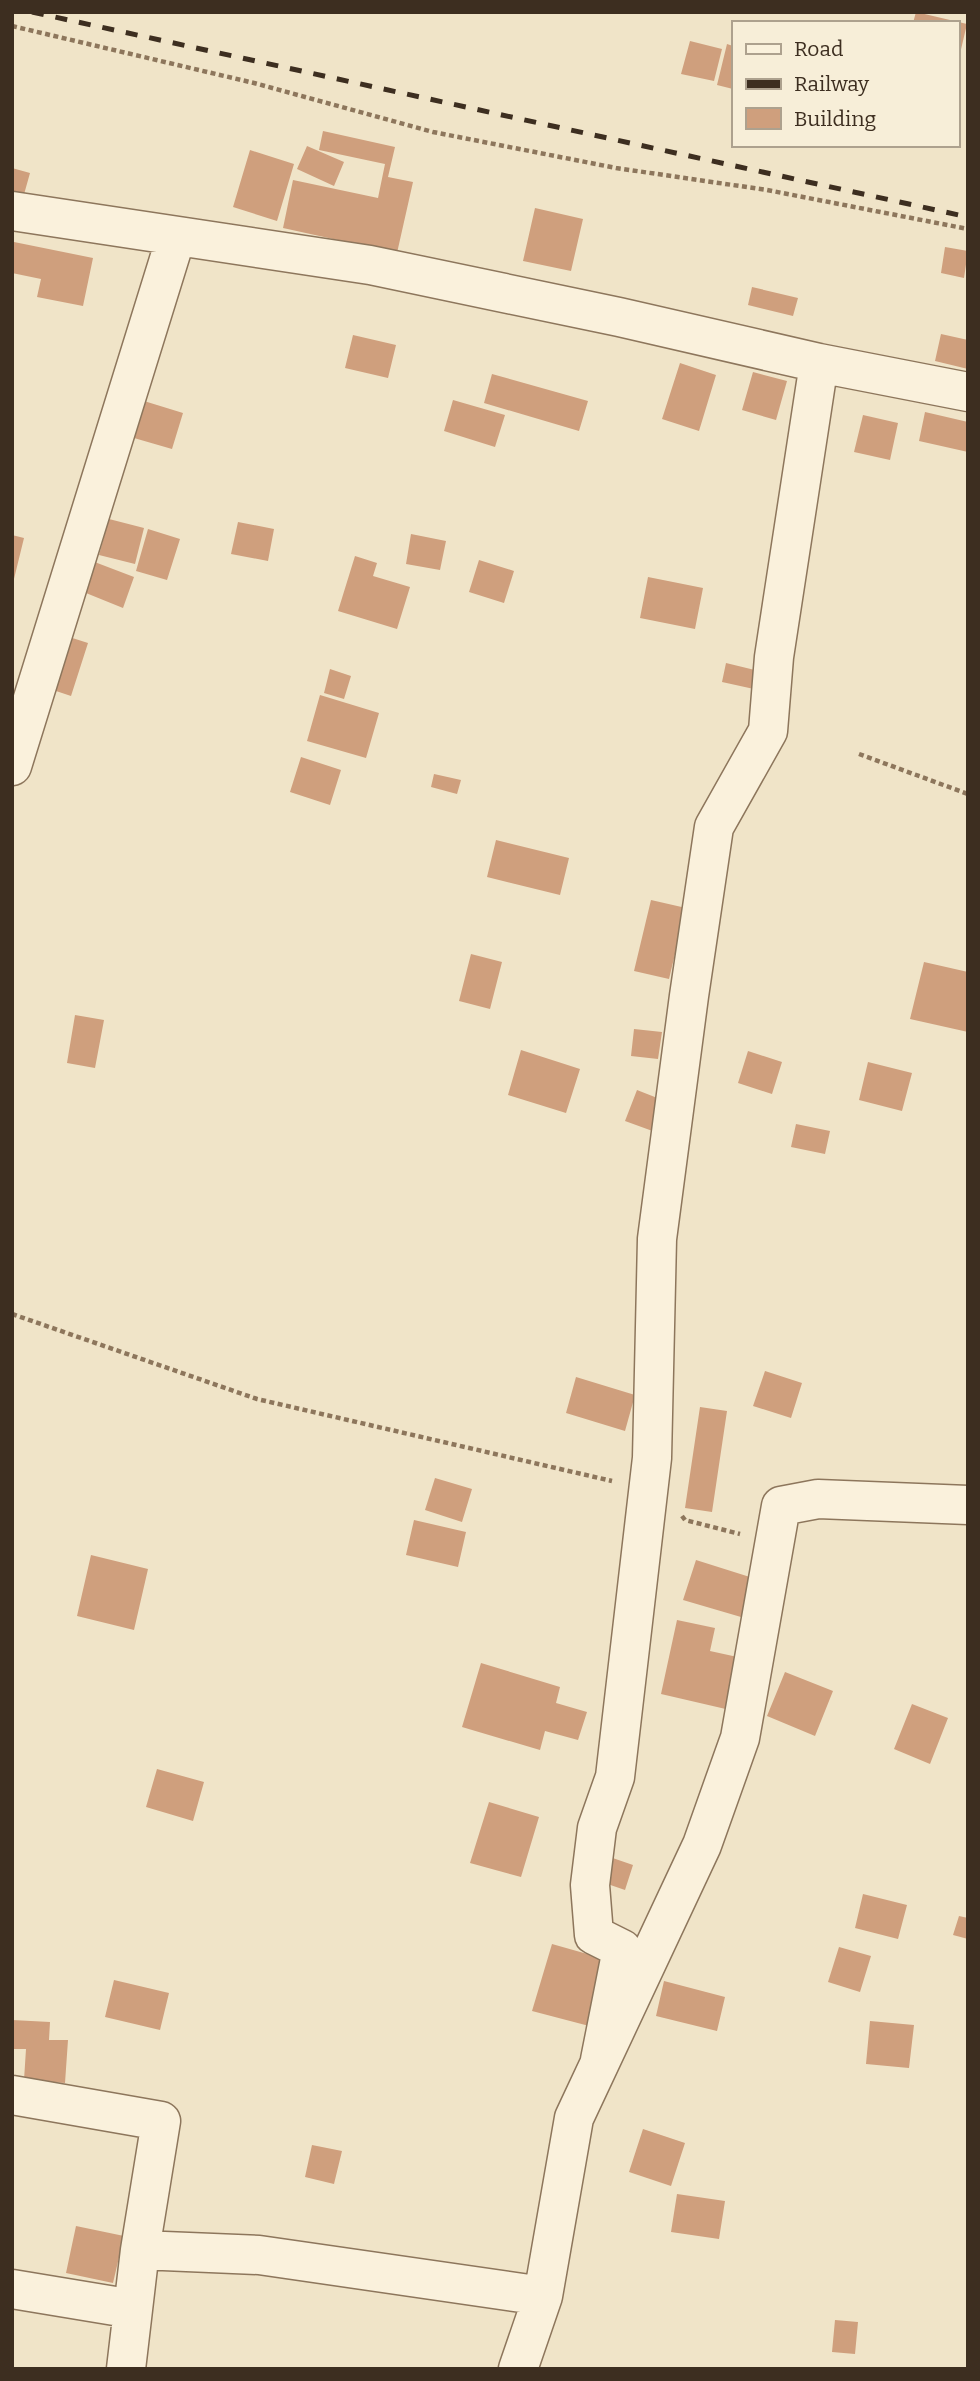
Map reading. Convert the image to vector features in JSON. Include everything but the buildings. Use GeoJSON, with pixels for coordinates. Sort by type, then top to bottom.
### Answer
{"type":"FeatureCollection","features":[{"type":"Feature","properties":{"kind":"street"},"geometry":{"type":"LineString","coordinates":[[12,211],[370,265],[619,317],[819,363],[968,392]]}},
{"type":"Feature","properties":{"kind":"street"},"geometry":{"type":"LineString","coordinates":[[12,766],[176,237]]}},
{"type":"Feature","properties":{"kind":"street"},"geometry":{"type":"LineString","coordinates":[[600,2060],[622,1949],[594,1935],[590,1885],[597,1828],[615,1777],[652,1458],[657,1239],[714,827],[768,731],[774,657],[819,363]]}},
{"type":"Feature","properties":{"kind":"street"},"geometry":{"type":"LineString","coordinates":[[517,2369],[543,2295],[573,2118],[702,1845],[740,1738],[781,1506],[818,1499],[968,1505]]}},
{"type":"Feature","properties":{"kind":"street"},"geometry":{"type":"LineString","coordinates":[[12,2095],[161,2121],[140,2250],[126,2369]]}},
{"type":"Feature","properties":{"kind":"street"},"geometry":{"type":"LineString","coordinates":[[140,2250],[259,2255],[543,2295]]}},
{"type":"Feature","properties":{"kind":"street"},"geometry":{"type":"LineString","coordinates":[[12,2288],[133,2309]]}},
{"type":"Feature","properties":{"kind":"path"},"geometry":{"type":"LineString","coordinates":[[12,26],[254,83],[433,132],[616,168],[767,190],[968,229]]}},
{"type":"Feature","properties":{"kind":"path"},"geometry":{"type":"LineString","coordinates":[[859,754],[968,794]]}},
{"type":"Feature","properties":{"kind":"path"},"geometry":{"type":"LineString","coordinates":[[12,1314],[257,1399],[666,1494],[685,1520],[775,1542]]}},
{"type":"Feature","properties":{"kind":"railway"},"geometry":{"type":"LineString","coordinates":[[32,12],[968,217]]}}]}
